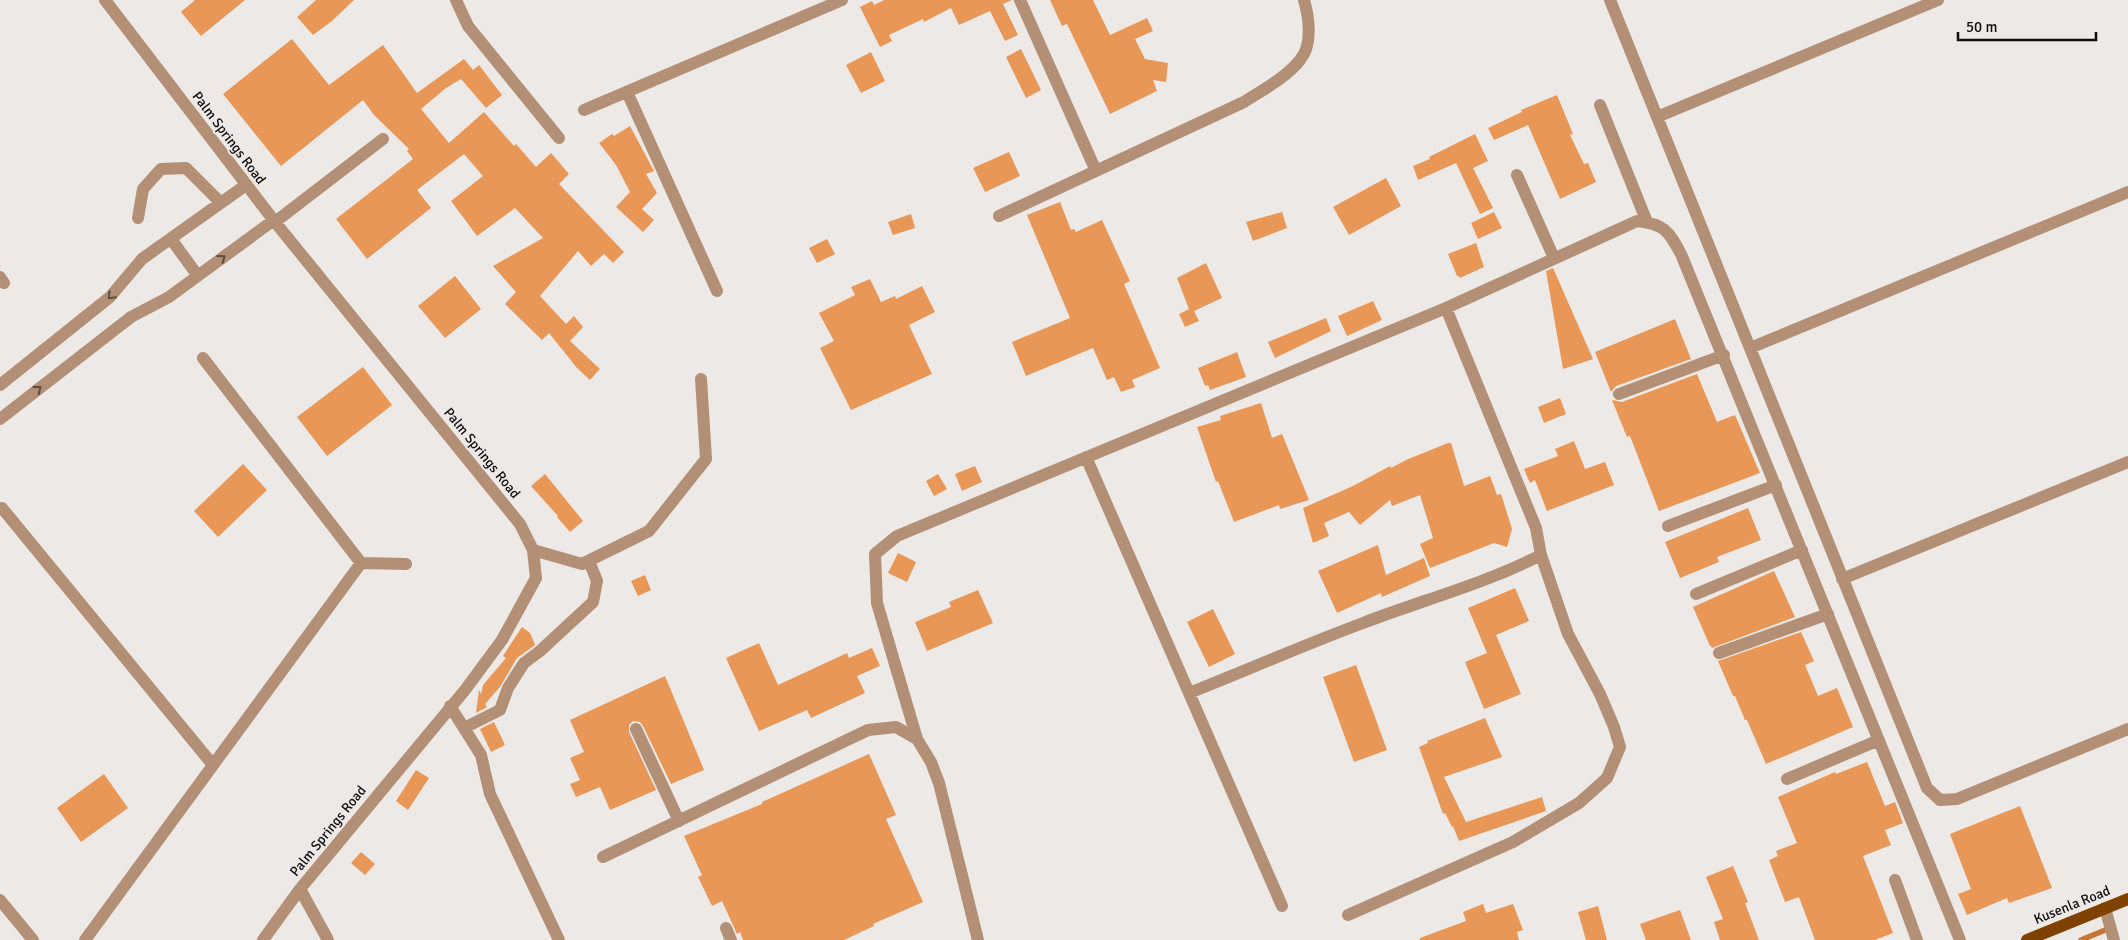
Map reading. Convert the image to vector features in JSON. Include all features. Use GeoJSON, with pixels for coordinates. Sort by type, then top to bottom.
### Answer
{"type":"FeatureCollection","features":[{"type":"Feature","properties":{"kind":"main road","name":"Kusenla Road"},"geometry":{"type":"LineString","coordinates":[[2027,940],[2128,899]]}},
{"type":"Feature","properties":{"kind":"street","name":"Palm Springs Road"},"geometry":{"type":"LineString","coordinates":[[106,0],[274,221],[520,524],[533,550],[536,578],[502,640],[300,889],[263,940]]}},
{"type":"Feature","properties":{"kind":"street"},"geometry":{"type":"LineString","coordinates":[[456,0],[468,26],[559,138]]}},
{"type":"Feature","properties":{"kind":"street"},"geometry":{"type":"LineString","coordinates":[[584,110],[842,0]]}},
{"type":"Feature","properties":{"kind":"street"},"geometry":{"type":"LineString","coordinates":[[1020,0],[1096,171]]}},
{"type":"Feature","properties":{"kind":"street"},"geometry":{"type":"LineString","coordinates":[[999,216],[1244,102],[1281,76],[1301,60],[1309,38],[1308,12],[1304,0]]}},
{"type":"Feature","properties":{"kind":"street"},"geometry":{"type":"LineString","coordinates":[[1610,0],[1926,788],[1940,800],[1957,799],[2128,729]]}},
{"type":"Feature","properties":{"kind":"street"},"geometry":{"type":"LineString","coordinates":[[1657,117],[1938,0]]}},
{"type":"Feature","properties":{"kind":"street"},"geometry":{"type":"LineString","coordinates":[[626,92],[717,291]]}},
{"type":"Feature","properties":{"kind":"street"},"geometry":{"type":"LineString","coordinates":[[1600,105],[1647,222]]}},
{"type":"Feature","properties":{"kind":"street"},"geometry":{"type":"LineString","coordinates":[[0,419],[130,317],[169,297],[383,139]]}},
{"type":"Feature","properties":{"kind":"street"},"geometry":{"type":"LineString","coordinates":[[138,218],[143,189],[161,169],[186,168],[221,203]]}},
{"type":"Feature","properties":{"kind":"street"},"geometry":{"type":"LineString","coordinates":[[1517,175],[1554,258]]}},
{"type":"Feature","properties":{"kind":"street"},"geometry":{"type":"LineString","coordinates":[[0,385],[110,297],[142,258],[246,185]]}},
{"type":"Feature","properties":{"kind":"street"},"geometry":{"type":"LineString","coordinates":[[1750,348],[2128,192]]}},
{"type":"Feature","properties":{"kind":"street"},"geometry":{"type":"LineString","coordinates":[[978,940],[939,784],[931,762],[917,739],[877,603],[875,554],[897,536],[1446,308],[1637,221],[1656,223],[1671,235],[1681,254],[1724,355],[1960,940]]}},
{"type":"Feature","properties":{"kind":"street"},"geometry":{"type":"LineString","coordinates":[[171,239],[198,276]]}},
{"type":"Feature","properties":{"kind":"street"},"geometry":{"type":"LineString","coordinates":[[1348,915],[1513,842],[1579,803],[1607,778],[1620,747],[1600,694],[1568,634],[1541,555],[1536,528],[1446,308]]}},
{"type":"Feature","properties":{"kind":"street"},"geometry":{"type":"LineString","coordinates":[[1618,394],[1724,355]]}},
{"type":"Feature","properties":{"kind":"street"},"geometry":{"type":"LineString","coordinates":[[203,358],[361,563]]}},
{"type":"Feature","properties":{"kind":"street"},"geometry":{"type":"LineString","coordinates":[[533,550],[582,564],[649,531],[706,459],[702,379]]}},
{"type":"Feature","properties":{"kind":"street"},"geometry":{"type":"LineString","coordinates":[[1086,457],[1282,906]]}},
{"type":"Feature","properties":{"kind":"street"},"geometry":{"type":"LineString","coordinates":[[1842,579],[2128,462]]}},
{"type":"Feature","properties":{"kind":"street"},"geometry":{"type":"LineString","coordinates":[[1668,526],[1776,484]]}},
{"type":"Feature","properties":{"kind":"street"},"geometry":{"type":"LineString","coordinates":[[2,508],[213,765]]}},
{"type":"Feature","properties":{"kind":"street"},"geometry":{"type":"LineString","coordinates":[[1696,594],[1802,550]]}},
{"type":"Feature","properties":{"kind":"street"},"geometry":{"type":"LineString","coordinates":[[1189,694],[1364,623],[1445,596],[1541,555]]}},
{"type":"Feature","properties":{"kind":"street"},"geometry":{"type":"LineString","coordinates":[[464,728],[500,710],[508,688],[524,663],[593,602],[597,581],[589,561]]}},
{"type":"Feature","properties":{"kind":"street"},"geometry":{"type":"LineString","coordinates":[[361,563],[406,564]]}},
{"type":"Feature","properties":{"kind":"street"},"geometry":{"type":"LineString","coordinates":[[85,940],[361,563]]}},
{"type":"Feature","properties":{"kind":"street"},"geometry":{"type":"LineString","coordinates":[[1719,653],[1828,614]]}},
{"type":"Feature","properties":{"kind":"street"},"geometry":{"type":"LineString","coordinates":[[450,706],[481,755],[490,794],[559,940]]}},
{"type":"Feature","properties":{"kind":"street"},"geometry":{"type":"LineString","coordinates":[[603,857],[868,730],[896,727],[917,739]]}},
{"type":"Feature","properties":{"kind":"street"},"geometry":{"type":"LineString","coordinates":[[636,729],[679,821]]}},
{"type":"Feature","properties":{"kind":"street"},"geometry":{"type":"LineString","coordinates":[[1786,779],[1879,740]]}},
{"type":"Feature","properties":{"kind":"street"},"geometry":{"type":"LineString","coordinates":[[1895,880],[1917,940]]}},
{"type":"Feature","properties":{"kind":"street"},"geometry":{"type":"LineString","coordinates":[[300,889],[328,940]]}},
{"type":"Feature","properties":{"kind":"street"},"geometry":{"type":"LineString","coordinates":[[0,900],[33,940]]}},
{"type":"Feature","properties":{"kind":"street"},"geometry":{"type":"LineString","coordinates":[[2105,908],[2114,940]]}},
{"type":"Feature","properties":{"kind":"building"},"geometry":{"type":"Polygon","coordinates":[[[195,0],[245,0],[201,36],[181,12],[195,0]]]}},
{"type":"Feature","properties":{"kind":"building"},"geometry":{"type":"Polygon","coordinates":[[[316,0],[354,0],[332,21],[313,35],[297,17],[316,0]]]}},
{"type":"Feature","properties":{"kind":"building"},"geometry":{"type":"Polygon","coordinates":[[[884,0],[1012,0],[1003,4],[1018,35],[1005,41],[990,11],[959,25],[951,8],[924,22],[923,19],[889,35],[892,41],[880,47],[860,7],[872,1],[874,5],[884,0]]]}},
{"type":"Feature","properties":{"kind":"building"},"geometry":{"type":"Polygon","coordinates":[[[1050,0],[1093,0],[1110,35],[1147,18],[1153,31],[1135,39],[1145,59],[1168,63],[1166,82],[1153,80],[1157,91],[1110,114],[1067,24],[1062,26],[1050,0]]]}},
{"type":"Feature","properties":{"kind":"building"},"geometry":{"type":"Polygon","coordinates":[[[292,39],[329,85],[383,45],[417,93],[464,59],[473,70],[479,65],[502,95],[486,108],[461,79],[446,88],[421,109],[449,143],[484,112],[514,146],[516,144],[536,167],[551,153],[569,174],[559,184],[624,252],[613,263],[604,254],[591,266],[578,251],[540,296],[566,324],[574,316],[583,327],[570,341],[600,369],[590,380],[577,368],[549,333],[542,340],[505,304],[516,292],[493,266],[543,238],[515,208],[477,236],[451,201],[483,176],[464,154],[417,190],[431,208],[367,259],[336,219],[413,159],[407,151],[409,149],[374,115],[363,100],[281,166],[223,94],[292,39]]]}},
{"type":"Feature","properties":{"kind":"building"},"geometry":{"type":"Polygon","coordinates":[[[1021,49],[1041,90],[1026,98],[1006,57],[1021,49]]]}},
{"type":"Feature","properties":{"kind":"building"},"geometry":{"type":"Polygon","coordinates":[[[871,52],[885,81],[861,93],[846,65],[871,52]]]}},
{"type":"Feature","properties":{"kind":"building"},"geometry":{"type":"Polygon","coordinates":[[[1557,95],[1573,134],[1570,135],[1584,164],[1588,163],[1596,182],[1560,199],[1528,125],[1494,140],[1488,128],[1522,112],[1521,110],[1557,95]]]}},
{"type":"Feature","properties":{"kind":"building"},"geometry":{"type":"Polygon","coordinates":[[[630,126],[654,171],[646,174],[657,193],[642,209],[654,220],[643,232],[616,207],[630,192],[616,165],[599,143],[612,134],[614,136],[630,126]]]}},
{"type":"Feature","properties":{"kind":"building"},"geometry":{"type":"Polygon","coordinates":[[[1475,134],[1488,161],[1473,168],[1493,208],[1480,214],[1456,163],[1418,180],[1413,166],[1430,159],[1429,157],[1475,134]]]}},
{"type":"Feature","properties":{"kind":"building"},"geometry":{"type":"Polygon","coordinates":[[[1009,152],[1020,176],[985,192],[973,168],[1009,152]]]}},
{"type":"Feature","properties":{"kind":"building"},"geometry":{"type":"Polygon","coordinates":[[[1386,178],[1401,206],[1349,235],[1333,207],[1386,178]]]}},
{"type":"Feature","properties":{"kind":"building"},"geometry":{"type":"Polygon","coordinates":[[[1060,202],[1071,230],[1074,229],[1076,232],[1102,220],[1130,281],[1124,284],[1160,368],[1132,380],[1135,387],[1121,392],[1114,377],[1107,380],[1093,348],[1026,376],[1012,342],[1070,318],[1027,215],[1060,202]]]}},
{"type":"Feature","properties":{"kind":"building"},"geometry":{"type":"Polygon","coordinates":[[[1282,212],[1287,228],[1253,241],[1246,222],[1282,212]]]}},
{"type":"Feature","properties":{"kind":"building"},"geometry":{"type":"Polygon","coordinates":[[[1494,212],[1502,228],[1478,239],[1471,223],[1494,212]]]}},
{"type":"Feature","properties":{"kind":"building"},"geometry":{"type":"Polygon","coordinates":[[[911,214],[915,228],[893,235],[888,222],[911,214]]]}},
{"type":"Feature","properties":{"kind":"building"},"geometry":{"type":"Polygon","coordinates":[[[827,239],[835,254],[817,263],[809,248],[827,239]]]}},
{"type":"Feature","properties":{"kind":"building"},"geometry":{"type":"Polygon","coordinates":[[[1476,243],[1484,267],[1460,278],[1457,276],[1448,254],[1476,243]]]}},
{"type":"Feature","properties":{"kind":"building"},"geometry":{"type":"Polygon","coordinates":[[[1206,263],[1222,298],[1194,311],[1199,321],[1185,327],[1179,314],[1189,309],[1177,278],[1206,263]]]}},
{"type":"Feature","properties":{"kind":"building"},"geometry":{"type":"Polygon","coordinates":[[[1553,268],[1593,359],[1563,369],[1546,271],[1553,268]]]}},
{"type":"Feature","properties":{"kind":"building"},"geometry":{"type":"Polygon","coordinates":[[[455,276],[481,309],[445,338],[418,306],[455,276]]]}},
{"type":"Feature","properties":{"kind":"building"},"geometry":{"type":"Polygon","coordinates":[[[870,279],[881,302],[895,296],[896,299],[922,286],[935,312],[909,325],[932,374],[851,410],[820,348],[834,341],[819,313],[855,295],[851,287],[870,279]]]}},
{"type":"Feature","properties":{"kind":"building"},"geometry":{"type":"Polygon","coordinates":[[[1373,301],[1382,320],[1347,336],[1338,316],[1373,301]]]}},
{"type":"Feature","properties":{"kind":"building"},"geometry":{"type":"Polygon","coordinates":[[[1326,318],[1331,331],[1275,358],[1268,342],[1326,318]]]}},
{"type":"Feature","properties":{"kind":"building"},"geometry":{"type":"Polygon","coordinates":[[[1675,319],[1691,359],[1616,386],[1611,392],[1595,352],[1675,319]]]}},
{"type":"Feature","properties":{"kind":"building"},"geometry":{"type":"Polygon","coordinates":[[[1237,352],[1246,377],[1210,390],[1208,385],[1205,386],[1198,368],[1237,352]]]}},
{"type":"Feature","properties":{"kind":"building"},"geometry":{"type":"Polygon","coordinates":[[[363,367],[392,405],[327,456],[297,417],[363,367]]]}},
{"type":"Feature","properties":{"kind":"building"},"geometry":{"type":"Polygon","coordinates":[[[1697,374],[1717,422],[1735,415],[1760,473],[1659,511],[1630,436],[1627,437],[1612,400],[1622,402],[1697,374]]]}},
{"type":"Feature","properties":{"kind":"building"},"geometry":{"type":"Polygon","coordinates":[[[1560,398],[1566,414],[1544,423],[1538,407],[1560,398]]]}},
{"type":"Feature","properties":{"kind":"building"},"geometry":{"type":"Polygon","coordinates":[[[1261,403],[1272,438],[1282,434],[1309,500],[1280,509],[1279,505],[1234,522],[1218,481],[1216,482],[1197,427],[1221,420],[1220,416],[1261,403]]]}},
{"type":"Feature","properties":{"kind":"building"},"geometry":{"type":"Polygon","coordinates":[[[1574,441],[1585,469],[1605,462],[1614,485],[1547,511],[1535,480],[1530,483],[1524,469],[1558,456],[1555,449],[1574,441]]]}},
{"type":"Feature","properties":{"kind":"building"},"geometry":{"type":"Polygon","coordinates":[[[1451,443],[1464,486],[1490,476],[1497,495],[1501,494],[1512,529],[1507,547],[1494,543],[1430,568],[1420,544],[1433,538],[1420,495],[1392,506],[1390,500],[1360,525],[1349,512],[1324,523],[1329,536],[1313,543],[1303,508],[1353,486],[1390,466],[1391,468],[1451,443]]]}},
{"type":"Feature","properties":{"kind":"building"},"geometry":{"type":"Polygon","coordinates":[[[243,464],[267,490],[218,537],[194,511],[243,464]]]}},
{"type":"Feature","properties":{"kind":"building"},"geometry":{"type":"Polygon","coordinates":[[[975,466],[982,482],[962,491],[955,474],[975,466]]]}},
{"type":"Feature","properties":{"kind":"building"},"geometry":{"type":"Polygon","coordinates":[[[545,474],[583,521],[570,532],[531,486],[545,474]]]}},
{"type":"Feature","properties":{"kind":"building"},"geometry":{"type":"Polygon","coordinates":[[[938,474],[947,489],[934,496],[926,481],[938,474]]]}},
{"type":"Feature","properties":{"kind":"building"},"geometry":{"type":"Polygon","coordinates":[[[1748,508],[1761,540],[1717,557],[1719,562],[1680,578],[1665,542],[1748,508]]]}},
{"type":"Feature","properties":{"kind":"building"},"geometry":{"type":"Polygon","coordinates":[[[1378,545],[1386,575],[1424,558],[1430,576],[1382,597],[1381,593],[1337,613],[1318,571],[1378,545]]]}},
{"type":"Feature","properties":{"kind":"building"},"geometry":{"type":"Polygon","coordinates":[[[898,553],[916,562],[907,582],[888,573],[898,553]]]}},
{"type":"Feature","properties":{"kind":"building"},"geometry":{"type":"Polygon","coordinates":[[[1774,571],[1795,617],[1712,648],[1693,607],[1774,571]]]}},
{"type":"Feature","properties":{"kind":"building"},"geometry":{"type":"Polygon","coordinates":[[[645,575],[651,590],[638,596],[631,581],[645,575]]]}},
{"type":"Feature","properties":{"kind":"building"},"geometry":{"type":"Polygon","coordinates":[[[1515,588],[1529,621],[1496,635],[1521,694],[1484,709],[1465,662],[1487,653],[1468,608],[1515,588]]]}},
{"type":"Feature","properties":{"kind":"building"},"geometry":{"type":"Polygon","coordinates":[[[978,590],[993,623],[927,651],[915,622],[951,607],[949,602],[978,590]]]}},
{"type":"Feature","properties":{"kind":"building"},"geometry":{"type":"Polygon","coordinates":[[[1213,609],[1235,654],[1209,667],[1187,622],[1213,609]]]}},
{"type":"Feature","properties":{"kind":"building"},"geometry":{"type":"Polygon","coordinates":[[[522,627],[530,633],[535,645],[517,658],[500,687],[485,704],[487,707],[476,713],[479,690],[481,694],[483,685],[506,658],[503,656],[522,627]]]}},
{"type":"Feature","properties":{"kind":"building"},"geometry":{"type":"Polygon","coordinates":[[[1801,632],[1814,661],[1805,665],[1818,696],[1837,688],[1853,727],[1766,764],[1718,661],[1801,632]]]}},
{"type":"Feature","properties":{"kind":"building"},"geometry":{"type":"Polygon","coordinates":[[[759,643],[778,685],[847,653],[849,658],[872,648],[880,666],[857,676],[865,693],[811,718],[807,710],[759,731],[726,658],[759,643]]]}},
{"type":"Feature","properties":{"kind":"building"},"geometry":{"type":"Polygon","coordinates":[[[1356,665],[1387,750],[1354,762],[1323,677],[1356,665]]]}},
{"type":"Feature","properties":{"kind":"building"},"geometry":{"type":"Polygon","coordinates":[[[665,676],[704,770],[671,784],[643,726],[640,722],[633,721],[629,725],[629,732],[656,790],[610,810],[600,787],[576,797],[570,784],[580,780],[570,758],[584,752],[570,720],[665,676]]]}},
{"type":"Feature","properties":{"kind":"building"},"geometry":{"type":"Polygon","coordinates":[[[1485,718],[1502,757],[1444,777],[1466,822],[1542,797],[1546,811],[1459,841],[1453,826],[1445,813],[1443,814],[1419,747],[1428,743],[1427,741],[1485,718]]]}},
{"type":"Feature","properties":{"kind":"building"},"geometry":{"type":"Polygon","coordinates":[[[494,722],[505,745],[491,752],[480,729],[494,722]]]}},
{"type":"Feature","properties":{"kind":"building"},"geometry":{"type":"Polygon","coordinates":[[[869,754],[896,815],[886,819],[923,902],[873,924],[874,926],[844,940],[743,940],[740,932],[737,934],[722,901],[712,906],[698,877],[702,875],[684,836],[762,804],[762,802],[869,754]]]}},
{"type":"Feature","properties":{"kind":"building"},"geometry":{"type":"Polygon","coordinates":[[[1867,762],[1885,806],[1895,802],[1903,823],[1885,830],[1891,845],[1863,856],[1893,933],[1875,940],[1815,940],[1799,897],[1785,902],[1769,860],[1778,856],[1776,851],[1797,843],[1778,797],[1835,772],[1836,774],[1867,762]]]}},
{"type":"Feature","properties":{"kind":"building"},"geometry":{"type":"Polygon","coordinates":[[[416,770],[429,778],[408,810],[396,801],[416,770]]]}},
{"type":"Feature","properties":{"kind":"building"},"geometry":{"type":"Polygon","coordinates":[[[104,774],[128,808],[81,842],[57,808],[104,774]]]}},
{"type":"Feature","properties":{"kind":"building"},"geometry":{"type":"Polygon","coordinates":[[[2020,806],[2052,888],[2009,903],[2007,898],[1967,915],[1958,894],[1971,889],[1950,834],[2020,806]]]}},
{"type":"Feature","properties":{"kind":"building"},"geometry":{"type":"Polygon","coordinates":[[[361,852],[375,864],[365,875],[351,863],[361,852]]]}},
{"type":"Feature","properties":{"kind":"building"},"geometry":{"type":"Polygon","coordinates":[[[1733,866],[1748,902],[1745,903],[1759,940],[1720,940],[1714,922],[1723,919],[1706,877],[1733,866]]]}},
{"type":"Feature","properties":{"kind":"building"},"geometry":{"type":"Polygon","coordinates":[[[1483,904],[1486,913],[1513,904],[1523,930],[1517,932],[1519,940],[1420,940],[1420,938],[1466,921],[1463,912],[1483,904]]]}},
{"type":"Feature","properties":{"kind":"building"},"geometry":{"type":"Polygon","coordinates":[[[1598,906],[1607,940],[1586,940],[1578,912],[1598,906]]]}},
{"type":"Feature","properties":{"kind":"building"},"geometry":{"type":"Polygon","coordinates":[[[1680,910],[1691,940],[1646,940],[1640,924],[1680,910]]]}},
{"type":"Feature","properties":{"kind":"waterway"},"geometry":{"type":"LineString","coordinates":[[2081,940],[2110,928]]}}]}
